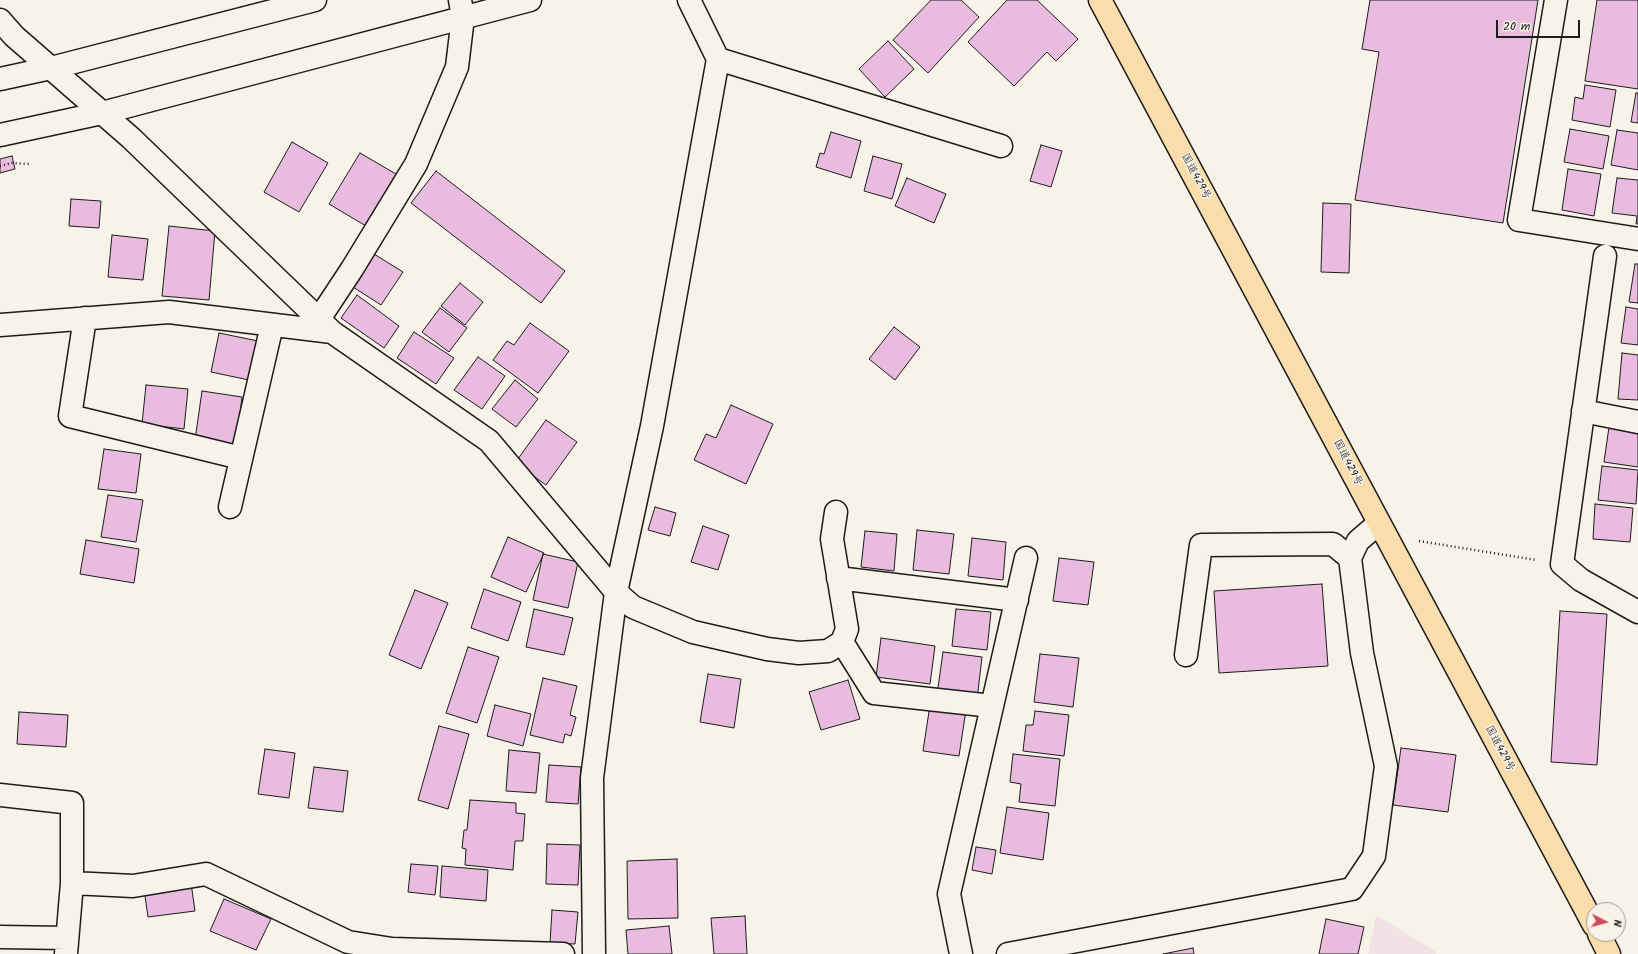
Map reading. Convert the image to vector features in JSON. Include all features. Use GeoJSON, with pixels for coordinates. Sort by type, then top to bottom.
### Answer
{"type":"FeatureCollection","features":[{"type":"Feature","properties":{"kind":"highway","name":"国道429号"},"geometry":{"type":"LineString","coordinates":[[1100,0],[1315,400],[1382,530],[1586,910]]}},
{"type":"Feature","properties":{"kind":"highway"},"geometry":{"type":"LineString","coordinates":[[1603,942],[1609,954]]}},
{"type":"Feature","properties":{"kind":"street"},"geometry":{"type":"LineString","coordinates":[[0,79],[51,68],[315,0]]}},
{"type":"Feature","properties":{"kind":"street"},"geometry":{"type":"LineString","coordinates":[[0,135],[102,113],[461,9],[530,0]]}},
{"type":"Feature","properties":{"kind":"street"},"geometry":{"type":"LineString","coordinates":[[594,954],[592,778],[616,592],[652,426],[718,59],[689,0]]}},
{"type":"Feature","properties":{"kind":"street"},"geometry":{"type":"LineString","coordinates":[[1556,0],[1519,220],[1638,239]]}},
{"type":"Feature","properties":{"kind":"street"},"geometry":{"type":"LineString","coordinates":[[325,326],[352,269],[416,164],[457,67],[461,9]]}},
{"type":"Feature","properties":{"kind":"street"},"geometry":{"type":"LineString","coordinates":[[0,20],[14,36],[130,138],[325,326],[489,441],[616,592],[633,606],[693,632],[767,649],[799,653],[828,651],[842,642],[847,629],[832,539],[836,512]]}},
{"type":"Feature","properties":{"kind":"street"},"geometry":{"type":"LineString","coordinates":[[718,59],[1001,146]]}},
{"type":"Feature","properties":{"kind":"street"},"geometry":{"type":"LineString","coordinates":[[1605,256],[1562,564],[1581,580],[1638,612]]}},
{"type":"Feature","properties":{"kind":"street"},"geometry":{"type":"LineString","coordinates":[[0,325],[170,312],[272,325],[325,326]]}},
{"type":"Feature","properties":{"kind":"street"},"geometry":{"type":"LineString","coordinates":[[85,318],[70,416],[241,458]]}},
{"type":"Feature","properties":{"kind":"street"},"geometry":{"type":"LineString","coordinates":[[230,507],[272,325]]}},
{"type":"Feature","properties":{"kind":"street"},"geometry":{"type":"LineString","coordinates":[[1583,411],[1638,422]]}},
{"type":"Feature","properties":{"kind":"street"},"geometry":{"type":"LineString","coordinates":[[1008,954],[1352,889],[1374,856],[1386,766],[1362,653],[1350,558],[1358,541],[1382,530]]}},
{"type":"Feature","properties":{"kind":"street"},"geometry":{"type":"LineString","coordinates":[[1186,655],[1201,545],[1334,544],[1350,558]]}},
{"type":"Feature","properties":{"kind":"street"},"geometry":{"type":"LineString","coordinates":[[961,954],[949,894],[1026,558]]}},
{"type":"Feature","properties":{"kind":"street"},"geometry":{"type":"LineString","coordinates":[[838,578],[1017,600]]}},
{"type":"Feature","properties":{"kind":"street"},"geometry":{"type":"LineString","coordinates":[[842,642],[874,693],[992,706]]}},
{"type":"Feature","properties":{"kind":"street"},"geometry":{"type":"LineString","coordinates":[[0,795],[72,803],[72,883],[66,946],[0,937]]}},
{"type":"Feature","properties":{"kind":"street"},"geometry":{"type":"LineString","coordinates":[[72,883],[133,886],[206,874],[348,942],[392,949],[562,954]]}},
{"type":"Feature","properties":{"kind":"path"},"geometry":{"type":"LineString","coordinates":[[0,166],[12,163],[30,164]]}},
{"type":"Feature","properties":{"kind":"path"},"geometry":{"type":"LineString","coordinates":[[1382,530],[1562,564]]}},
{"type":"Feature","properties":{"kind":"shaded area"},"geometry":{"type":"Polygon","coordinates":[[[1376,915],[1435,951],[1436,954],[1368,954],[1376,915]]]}},
{"type":"Feature","properties":{"kind":"building"},"geometry":{"type":"Polygon","coordinates":[[[931,0],[961,0],[979,17],[928,73],[893,40],[931,0]]]}},
{"type":"Feature","properties":{"kind":"building"},"geometry":{"type":"Polygon","coordinates":[[[1007,0],[1037,0],[1078,39],[1056,61],[1047,52],[1014,86],[968,42],[1007,0]]]}},
{"type":"Feature","properties":{"kind":"building"},"geometry":{"type":"Polygon","coordinates":[[[1370,0],[1538,0],[1503,223],[1355,200],[1379,52],[1362,49],[1370,0]]]}},
{"type":"Feature","properties":{"kind":"building"},"geometry":{"type":"Polygon","coordinates":[[[1597,0],[1638,0],[1638,89],[1585,81],[1597,0]]]}},
{"type":"Feature","properties":{"kind":"building"},"geometry":{"type":"Polygon","coordinates":[[[888,41],[914,69],[885,97],[859,69],[888,41]]]}},
{"type":"Feature","properties":{"kind":"building"},"geometry":{"type":"Polygon","coordinates":[[[1585,85],[1616,90],[1610,127],[1572,120],[1575,97],[1583,99],[1585,85]]]}},
{"type":"Feature","properties":{"kind":"building"},"geometry":{"type":"Polygon","coordinates":[[[1636,93],[1638,93],[1638,123],[1631,122],[1636,93]]]}},
{"type":"Feature","properties":{"kind":"building"},"geometry":{"type":"Polygon","coordinates":[[[1570,129],[1609,136],[1603,169],[1564,162],[1570,129]]]}},
{"type":"Feature","properties":{"kind":"building"},"geometry":{"type":"Polygon","coordinates":[[[1617,130],[1638,133],[1638,170],[1611,165],[1617,130]]]}},
{"type":"Feature","properties":{"kind":"building"},"geometry":{"type":"Polygon","coordinates":[[[831,132],[861,141],[851,178],[816,167],[820,153],[824,154],[831,132]]]}},
{"type":"Feature","properties":{"kind":"building"},"geometry":{"type":"Polygon","coordinates":[[[292,142],[328,163],[299,212],[264,192],[292,142]]]}},
{"type":"Feature","properties":{"kind":"building"},"geometry":{"type":"Polygon","coordinates":[[[1041,145],[1062,151],[1051,187],[1030,181],[1041,145]]]}},
{"type":"Feature","properties":{"kind":"building"},"geometry":{"type":"Polygon","coordinates":[[[360,153],[396,174],[366,226],[329,204],[360,153]]]}},
{"type":"Feature","properties":{"kind":"building"},"geometry":{"type":"Polygon","coordinates":[[[12,156],[15,169],[0,173],[0,159],[12,156]]]}},
{"type":"Feature","properties":{"kind":"building"},"geometry":{"type":"Polygon","coordinates":[[[873,156],[902,164],[892,199],[864,191],[873,156]]]}},
{"type":"Feature","properties":{"kind":"building"},"geometry":{"type":"Polygon","coordinates":[[[1568,169],[1601,174],[1594,216],[1562,210],[1568,169]]]}},
{"type":"Feature","properties":{"kind":"building"},"geometry":{"type":"Polygon","coordinates":[[[436,171],[565,271],[541,303],[411,203],[436,171]]]}},
{"type":"Feature","properties":{"kind":"building"},"geometry":{"type":"Polygon","coordinates":[[[907,178],[946,194],[934,223],[895,206],[907,178]]]}},
{"type":"Feature","properties":{"kind":"building"},"geometry":{"type":"Polygon","coordinates":[[[1617,178],[1638,180],[1638,224],[1636,224],[1637,216],[1612,213],[1617,178]]]}},
{"type":"Feature","properties":{"kind":"building"},"geometry":{"type":"Polygon","coordinates":[[[71,199],[101,201],[99,228],[69,226],[71,199]]]}},
{"type":"Feature","properties":{"kind":"building"},"geometry":{"type":"Polygon","coordinates":[[[1323,203],[1351,204],[1349,273],[1321,272],[1323,203]]]}},
{"type":"Feature","properties":{"kind":"building"},"geometry":{"type":"Polygon","coordinates":[[[169,226],[215,231],[209,300],[162,296],[169,226]]]}},
{"type":"Feature","properties":{"kind":"building"},"geometry":{"type":"Polygon","coordinates":[[[112,235],[148,239],[143,280],[108,277],[112,235]]]}},
{"type":"Feature","properties":{"kind":"building"},"geometry":{"type":"Polygon","coordinates":[[[374,254],[403,272],[381,305],[353,287],[374,254]]]}},
{"type":"Feature","properties":{"kind":"building"},"geometry":{"type":"Polygon","coordinates":[[[1635,264],[1638,264],[1638,303],[1629,302],[1635,264]]]}},
{"type":"Feature","properties":{"kind":"building"},"geometry":{"type":"Polygon","coordinates":[[[460,283],[483,302],[465,325],[441,306],[460,283]]]}},
{"type":"Feature","properties":{"kind":"building"},"geometry":{"type":"Polygon","coordinates":[[[357,295],[399,326],[384,348],[341,318],[357,295]]]}},
{"type":"Feature","properties":{"kind":"building"},"geometry":{"type":"Polygon","coordinates":[[[1626,307],[1638,309],[1638,345],[1621,343],[1626,307]]]}},
{"type":"Feature","properties":{"kind":"building"},"geometry":{"type":"Polygon","coordinates":[[[440,308],[467,328],[449,352],[422,332],[440,308]]]}},
{"type":"Feature","properties":{"kind":"building"},"geometry":{"type":"Polygon","coordinates":[[[530,323],[569,351],[538,393],[493,360],[507,341],[514,345],[530,323]]]}},
{"type":"Feature","properties":{"kind":"building"},"geometry":{"type":"Polygon","coordinates":[[[894,327],[920,347],[895,380],[869,359],[894,327]]]}},
{"type":"Feature","properties":{"kind":"building"},"geometry":{"type":"Polygon","coordinates":[[[414,332],[454,358],[436,384],[397,358],[414,332]]]}},
{"type":"Feature","properties":{"kind":"building"},"geometry":{"type":"Polygon","coordinates":[[[219,333],[258,341],[249,380],[211,372],[219,333]]]}},
{"type":"Feature","properties":{"kind":"building"},"geometry":{"type":"Polygon","coordinates":[[[1622,353],[1638,355],[1638,400],[1618,399],[1622,353]]]}},
{"type":"Feature","properties":{"kind":"building"},"geometry":{"type":"Polygon","coordinates":[[[478,357],[505,376],[482,409],[454,390],[478,357]]]}},
{"type":"Feature","properties":{"kind":"building"},"geometry":{"type":"Polygon","coordinates":[[[515,380],[538,399],[516,427],[492,409],[515,380]]]}},
{"type":"Feature","properties":{"kind":"building"},"geometry":{"type":"Polygon","coordinates":[[[146,385],[188,389],[184,429],[142,424],[146,385]]]}},
{"type":"Feature","properties":{"kind":"building"},"geometry":{"type":"Polygon","coordinates":[[[202,391],[242,397],[236,445],[195,440],[202,391]]]}},
{"type":"Feature","properties":{"kind":"building"},"geometry":{"type":"Polygon","coordinates":[[[731,405],[773,424],[746,484],[694,460],[706,434],[716,438],[731,405]]]}},
{"type":"Feature","properties":{"kind":"building"},"geometry":{"type":"Polygon","coordinates":[[[546,420],[577,442],[546,485],[515,463],[546,420]]]}},
{"type":"Feature","properties":{"kind":"building"},"geometry":{"type":"Polygon","coordinates":[[[1609,427],[1638,431],[1638,467],[1604,462],[1609,427]]]}},
{"type":"Feature","properties":{"kind":"building"},"geometry":{"type":"Polygon","coordinates":[[[104,449],[141,454],[136,493],[98,489],[104,449]]]}},
{"type":"Feature","properties":{"kind":"building"},"geometry":{"type":"Polygon","coordinates":[[[1602,466],[1638,470],[1636,504],[1598,500],[1602,466]]]}},
{"type":"Feature","properties":{"kind":"building"},"geometry":{"type":"Polygon","coordinates":[[[108,495],[143,500],[136,542],[101,537],[108,495]]]}},
{"type":"Feature","properties":{"kind":"building"},"geometry":{"type":"Polygon","coordinates":[[[1595,504],[1633,508],[1630,542],[1593,539],[1595,504]]]}},
{"type":"Feature","properties":{"kind":"building"},"geometry":{"type":"Polygon","coordinates":[[[655,507],[676,513],[670,536],[648,530],[655,507]]]}},
{"type":"Feature","properties":{"kind":"building"},"geometry":{"type":"Polygon","coordinates":[[[703,526],[729,535],[718,570],[691,562],[703,526]]]}},
{"type":"Feature","properties":{"kind":"building"},"geometry":{"type":"Polygon","coordinates":[[[917,530],[954,534],[949,574],[913,570],[917,530]]]}},
{"type":"Feature","properties":{"kind":"building"},"geometry":{"type":"Polygon","coordinates":[[[865,531],[897,534],[894,571],[861,567],[865,531]]]}},
{"type":"Feature","properties":{"kind":"building"},"geometry":{"type":"Polygon","coordinates":[[[508,537],[544,553],[526,592],[491,577],[508,537]]]}},
{"type":"Feature","properties":{"kind":"building"},"geometry":{"type":"Polygon","coordinates":[[[972,538],[1006,542],[1003,580],[968,576],[972,538]]]}},
{"type":"Feature","properties":{"kind":"building"},"geometry":{"type":"Polygon","coordinates":[[[86,540],[139,549],[134,583],[80,574],[86,540]]]}},
{"type":"Feature","properties":{"kind":"building"},"geometry":{"type":"Polygon","coordinates":[[[543,554],[578,562],[568,608],[533,600],[543,554]]]}},
{"type":"Feature","properties":{"kind":"building"},"geometry":{"type":"Polygon","coordinates":[[[1059,558],[1094,562],[1088,605],[1053,601],[1059,558]]]}},
{"type":"Feature","properties":{"kind":"building"},"geometry":{"type":"Polygon","coordinates":[[[1322,584],[1328,666],[1219,673],[1214,591],[1322,584]]]}},
{"type":"Feature","properties":{"kind":"building"},"geometry":{"type":"Polygon","coordinates":[[[484,589],[521,602],[508,641],[471,628],[484,589]]]}},
{"type":"Feature","properties":{"kind":"building"},"geometry":{"type":"Polygon","coordinates":[[[415,590],[448,603],[421,669],[389,655],[415,590]]]}},
{"type":"Feature","properties":{"kind":"building"},"geometry":{"type":"Polygon","coordinates":[[[534,609],[573,618],[564,655],[526,647],[534,609]]]}},
{"type":"Feature","properties":{"kind":"building"},"geometry":{"type":"Polygon","coordinates":[[[956,609],[991,612],[987,650],[952,646],[956,609]]]}},
{"type":"Feature","properties":{"kind":"building"},"geometry":{"type":"Polygon","coordinates":[[[1560,611],[1607,614],[1597,765],[1551,762],[1560,611]]]}},
{"type":"Feature","properties":{"kind":"building"},"geometry":{"type":"Polygon","coordinates":[[[881,638],[935,646],[930,684],[876,677],[881,638]]]}},
{"type":"Feature","properties":{"kind":"building"},"geometry":{"type":"Polygon","coordinates":[[[468,647],[499,657],[477,723],[446,713],[468,647]]]}},
{"type":"Feature","properties":{"kind":"building"},"geometry":{"type":"Polygon","coordinates":[[[943,652],[982,657],[977,700],[937,695],[943,652]]]}},
{"type":"Feature","properties":{"kind":"building"},"geometry":{"type":"Polygon","coordinates":[[[1040,654],[1079,658],[1073,707],[1034,702],[1040,654]]]}},
{"type":"Feature","properties":{"kind":"building"},"geometry":{"type":"Polygon","coordinates":[[[708,674],[741,679],[734,728],[700,722],[708,674]]]}},
{"type":"Feature","properties":{"kind":"building"},"geometry":{"type":"Polygon","coordinates":[[[543,678],[577,686],[570,715],[576,717],[571,736],[565,734],[563,743],[530,735],[543,678]]]}},
{"type":"Feature","properties":{"kind":"building"},"geometry":{"type":"Polygon","coordinates":[[[848,680],[860,719],[821,730],[809,692],[848,680]]]}},
{"type":"Feature","properties":{"kind":"building"},"geometry":{"type":"Polygon","coordinates":[[[495,705],[531,714],[523,746],[487,736],[495,705]]]}},
{"type":"Feature","properties":{"kind":"building"},"geometry":{"type":"Polygon","coordinates":[[[930,705],[966,710],[959,756],[923,751],[930,705]]]}},
{"type":"Feature","properties":{"kind":"building"},"geometry":{"type":"Polygon","coordinates":[[[1035,711],[1069,715],[1064,756],[1023,751],[1026,725],[1033,725],[1035,711]]]}},
{"type":"Feature","properties":{"kind":"building"},"geometry":{"type":"Polygon","coordinates":[[[19,712],[68,715],[66,747],[17,744],[19,712]]]}},
{"type":"Feature","properties":{"kind":"building"},"geometry":{"type":"Polygon","coordinates":[[[439,726],[469,734],[448,809],[418,800],[439,726]]]}},
{"type":"Feature","properties":{"kind":"building"},"geometry":{"type":"Polygon","coordinates":[[[1401,748],[1456,755],[1448,812],[1393,805],[1401,748]]]}},
{"type":"Feature","properties":{"kind":"building"},"geometry":{"type":"Polygon","coordinates":[[[265,749],[295,753],[289,798],[258,794],[265,749]]]}},
{"type":"Feature","properties":{"kind":"building"},"geometry":{"type":"Polygon","coordinates":[[[509,750],[540,753],[536,793],[506,791],[509,750]]]}},
{"type":"Feature","properties":{"kind":"building"},"geometry":{"type":"Polygon","coordinates":[[[1013,754],[1060,759],[1055,806],[1019,802],[1021,784],[1010,782],[1013,754]]]}},
{"type":"Feature","properties":{"kind":"building"},"geometry":{"type":"Polygon","coordinates":[[[549,765],[581,767],[578,804],[546,802],[549,765]]]}},
{"type":"Feature","properties":{"kind":"building"},"geometry":{"type":"Polygon","coordinates":[[[314,767],[348,771],[343,812],[308,808],[314,767]]]}},
{"type":"Feature","properties":{"kind":"building"},"geometry":{"type":"Polygon","coordinates":[[[470,800],[516,803],[516,813],[525,814],[523,841],[515,841],[513,870],[465,865],[466,849],[462,848],[464,830],[467,830],[470,800]]]}},
{"type":"Feature","properties":{"kind":"building"},"geometry":{"type":"Polygon","coordinates":[[[1007,807],[1049,813],[1043,860],[1000,853],[1007,807]]]}},
{"type":"Feature","properties":{"kind":"building"},"geometry":{"type":"Polygon","coordinates":[[[547,844],[580,845],[578,885],[546,884],[547,844]]]}},
{"type":"Feature","properties":{"kind":"building"},"geometry":{"type":"Polygon","coordinates":[[[976,847],[996,850],[992,874],[972,870],[976,847]]]}},
{"type":"Feature","properties":{"kind":"building"},"geometry":{"type":"Polygon","coordinates":[[[677,859],[678,918],[628,919],[627,861],[677,859]]]}},
{"type":"Feature","properties":{"kind":"building"},"geometry":{"type":"Polygon","coordinates":[[[411,864],[438,866],[435,895],[408,892],[411,864]]]}},
{"type":"Feature","properties":{"kind":"building"},"geometry":{"type":"Polygon","coordinates":[[[442,866],[488,870],[486,901],[440,897],[442,866]]]}},
{"type":"Feature","properties":{"kind":"building"},"geometry":{"type":"Polygon","coordinates":[[[191,883],[195,911],[148,917],[144,889],[191,883]]]}},
{"type":"Feature","properties":{"kind":"building"},"geometry":{"type":"Polygon","coordinates":[[[224,899],[271,919],[256,950],[210,931],[224,899]]]}},
{"type":"Feature","properties":{"kind":"building"},"geometry":{"type":"Polygon","coordinates":[[[552,910],[578,912],[575,944],[550,943],[552,910]]]}},
{"type":"Feature","properties":{"kind":"building"},"geometry":{"type":"Polygon","coordinates":[[[745,916],[747,954],[714,954],[711,918],[745,916]]]}},
{"type":"Feature","properties":{"kind":"building"},"geometry":{"type":"Polygon","coordinates":[[[1326,919],[1364,927],[1358,954],[1319,954],[1326,919]]]}},
{"type":"Feature","properties":{"kind":"building"},"geometry":{"type":"Polygon","coordinates":[[[669,926],[672,954],[628,954],[626,930],[669,926]]]}},
{"type":"Feature","properties":{"kind":"building"},"geometry":{"type":"Polygon","coordinates":[[[1193,948],[1194,954],[1163,954],[1193,948]]]}}]}
